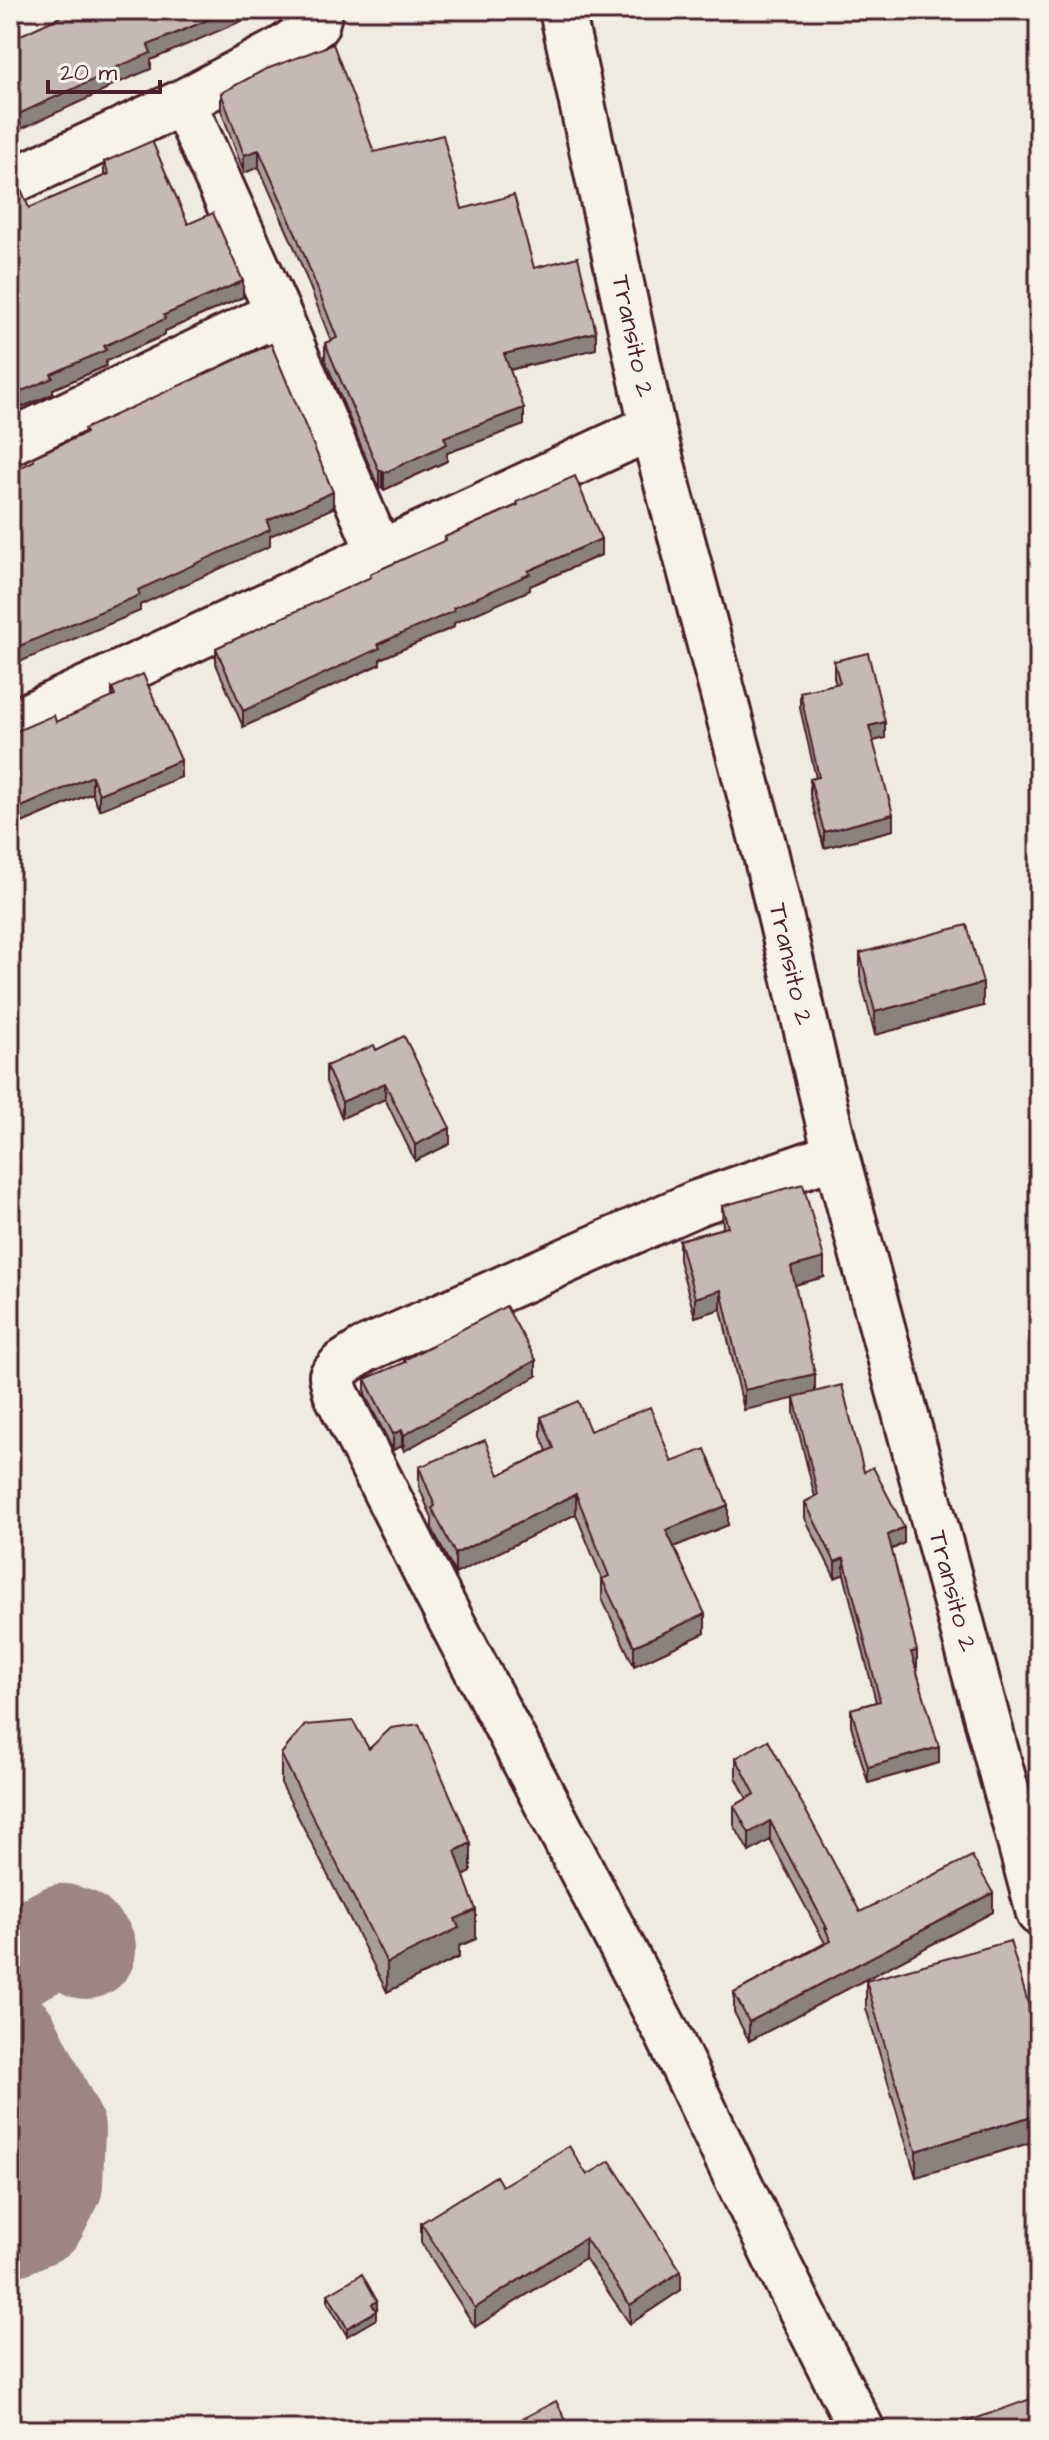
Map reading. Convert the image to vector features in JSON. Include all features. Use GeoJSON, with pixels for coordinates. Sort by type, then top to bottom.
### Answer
{"type":"FeatureCollection","features":[{"type":"Feature","properties":{"kind":"street"},"geometry":{"type":"LineString","coordinates":[[10,182],[183,102],[284,48],[316,25],[320,10]]}},
{"type":"Feature","properties":{"kind":"street","name":"Transito 2"},"geometry":{"type":"LineString","coordinates":[[562,10],[652,427],[766,855],[836,1155],[1039,1913]]}},
{"type":"Feature","properties":{"kind":"street"},"geometry":{"type":"LineString","coordinates":[[183,102],[278,313],[379,552]]}},
{"type":"Feature","properties":{"kind":"street"},"geometry":{"type":"LineString","coordinates":[[10,442],[278,313]]}},
{"type":"Feature","properties":{"kind":"street"},"geometry":{"type":"LineString","coordinates":[[10,724],[652,427]]}},
{"type":"Feature","properties":{"kind":"street"},"geometry":{"type":"LineString","coordinates":[[836,1155],[697,1203],[603,1243],[364,1350],[341,1365],[332,1376],[336,1393],[430,1581],[668,2035],[862,2430]]}},
{"type":"Feature","properties":{"kind":"building"},"geometry":{"type":"Polygon","coordinates":[[[75,10],[231,10],[148,45],[151,53],[10,118],[10,40],[75,10]]]}},
{"type":"Feature","properties":{"kind":"building"},"geometry":{"type":"Polygon","coordinates":[[[333,44],[374,152],[443,135],[462,209],[514,195],[534,268],[578,257],[596,332],[504,354],[524,408],[444,437],[447,444],[384,473],[379,471],[325,343],[337,338],[295,232],[259,150],[244,155],[221,93],[264,70],[333,44]]]}},
{"type":"Feature","properties":{"kind":"building"},"geometry":{"type":"Polygon","coordinates":[[[152,141],[188,224],[213,213],[243,281],[164,315],[165,319],[104,346],[106,350],[51,374],[53,378],[10,396],[10,189],[21,189],[29,208],[109,174],[104,162],[152,141]]]}},
{"type":"Feature","properties":{"kind":"building"},"geometry":{"type":"Polygon","coordinates":[[[271,344],[333,492],[267,521],[270,530],[138,590],[140,595],[10,650],[10,472],[34,461],[33,457],[86,433],[84,429],[271,344]]]}},
{"type":"Feature","properties":{"kind":"building"},"geometry":{"type":"Polygon","coordinates":[[[575,476],[601,539],[528,571],[530,574],[378,644],[380,648],[243,711],[216,648],[371,577],[370,574],[575,476]]]}},
{"type":"Feature","properties":{"kind":"building"},"geometry":{"type":"Polygon","coordinates":[[[868,653],[885,722],[869,726],[893,814],[824,832],[810,779],[819,777],[800,692],[840,683],[834,661],[868,653]]]}},
{"type":"Feature","properties":{"kind":"building"},"geometry":{"type":"Polygon","coordinates":[[[143,674],[181,760],[99,794],[92,776],[10,812],[10,734],[54,715],[56,722],[115,696],[112,688],[143,674]]]}},
{"type":"Feature","properties":{"kind":"building"},"geometry":{"type":"Polygon","coordinates":[[[967,925],[983,983],[875,1012],[860,953],[967,925]]]}},
{"type":"Feature","properties":{"kind":"building"},"geometry":{"type":"Polygon","coordinates":[[[404,1036],[450,1128],[415,1145],[385,1083],[342,1102],[326,1066],[374,1045],[376,1050],[404,1036]]]}},
{"type":"Feature","properties":{"kind":"building"},"geometry":{"type":"Polygon","coordinates":[[[803,1184],[824,1258],[791,1267],[815,1374],[744,1390],[721,1290],[695,1298],[679,1240],[728,1227],[722,1206],[803,1184]]]}},
{"type":"Feature","properties":{"kind":"building"},"geometry":{"type":"Polygon","coordinates":[[[506,1306],[536,1360],[404,1435],[402,1430],[393,1434],[365,1379],[406,1362],[404,1360],[506,1306]]]}},
{"type":"Feature","properties":{"kind":"building"},"geometry":{"type":"Polygon","coordinates":[[[842,1385],[864,1472],[873,1467],[904,1527],[888,1535],[917,1651],[911,1652],[939,1747],[868,1767],[851,1709],[880,1701],[844,1558],[835,1562],[805,1502],[818,1495],[794,1397],[842,1385]]]}},
{"type":"Feature","properties":{"kind":"building"},"geometry":{"type":"Polygon","coordinates":[[[578,1401],[590,1431],[650,1407],[672,1462],[705,1449],[728,1505],[666,1530],[705,1614],[634,1646],[602,1579],[609,1576],[576,1494],[455,1554],[432,1508],[435,1506],[419,1467],[485,1440],[499,1475],[554,1448],[541,1417],[578,1401]]]}},
{"type":"Feature","properties":{"kind":"building"},"geometry":{"type":"Polygon","coordinates":[[[353,1721],[369,1749],[391,1728],[419,1724],[471,1843],[455,1851],[476,1910],[455,1919],[459,1928],[387,1963],[281,1754],[305,1725],[353,1721]]]}},
{"type":"Feature","properties":{"kind":"building"},"geometry":{"type":"Polygon","coordinates":[[[768,1740],[860,1912],[972,1856],[993,1893],[749,2022],[734,1993],[831,1941],[770,1821],[749,1833],[734,1806],[755,1794],[736,1758],[768,1740]]]}},
{"type":"Feature","properties":{"kind":"building"},"geometry":{"type":"Polygon","coordinates":[[[1010,1941],[1039,2041],[1039,2114],[916,2151],[866,1981],[1010,1941]]]}},
{"type":"Feature","properties":{"kind":"building"},"geometry":{"type":"Polygon","coordinates":[[[569,2146],[587,2175],[610,2161],[681,2271],[630,2305],[585,2238],[475,2308],[421,2223],[496,2176],[502,2186],[569,2146]]]}},
{"type":"Feature","properties":{"kind":"building"},"geometry":{"type":"Polygon","coordinates":[[[362,2274],[377,2301],[372,2304],[376,2311],[347,2328],[328,2294],[362,2274]]]}},
{"type":"Feature","properties":{"kind":"building"},"geometry":{"type":"Polygon","coordinates":[[[1039,2396],[1039,2430],[944,2430],[1039,2396]]]}},
{"type":"Feature","properties":{"kind":"building"},"geometry":{"type":"Polygon","coordinates":[[[556,2401],[571,2430],[501,2430],[556,2401]]]}},
{"type":"Feature","properties":{"kind":"taxiway"},"geometry":{"type":"LineString","coordinates":[[10,1961],[63,1934],[75,1938],[86,1949]]}},
{"type":"Feature","properties":{"kind":"taxiway"},"geometry":{"type":"LineString","coordinates":[[10,2040],[55,2130],[53,2184],[37,2215],[10,2227]]}}]}
